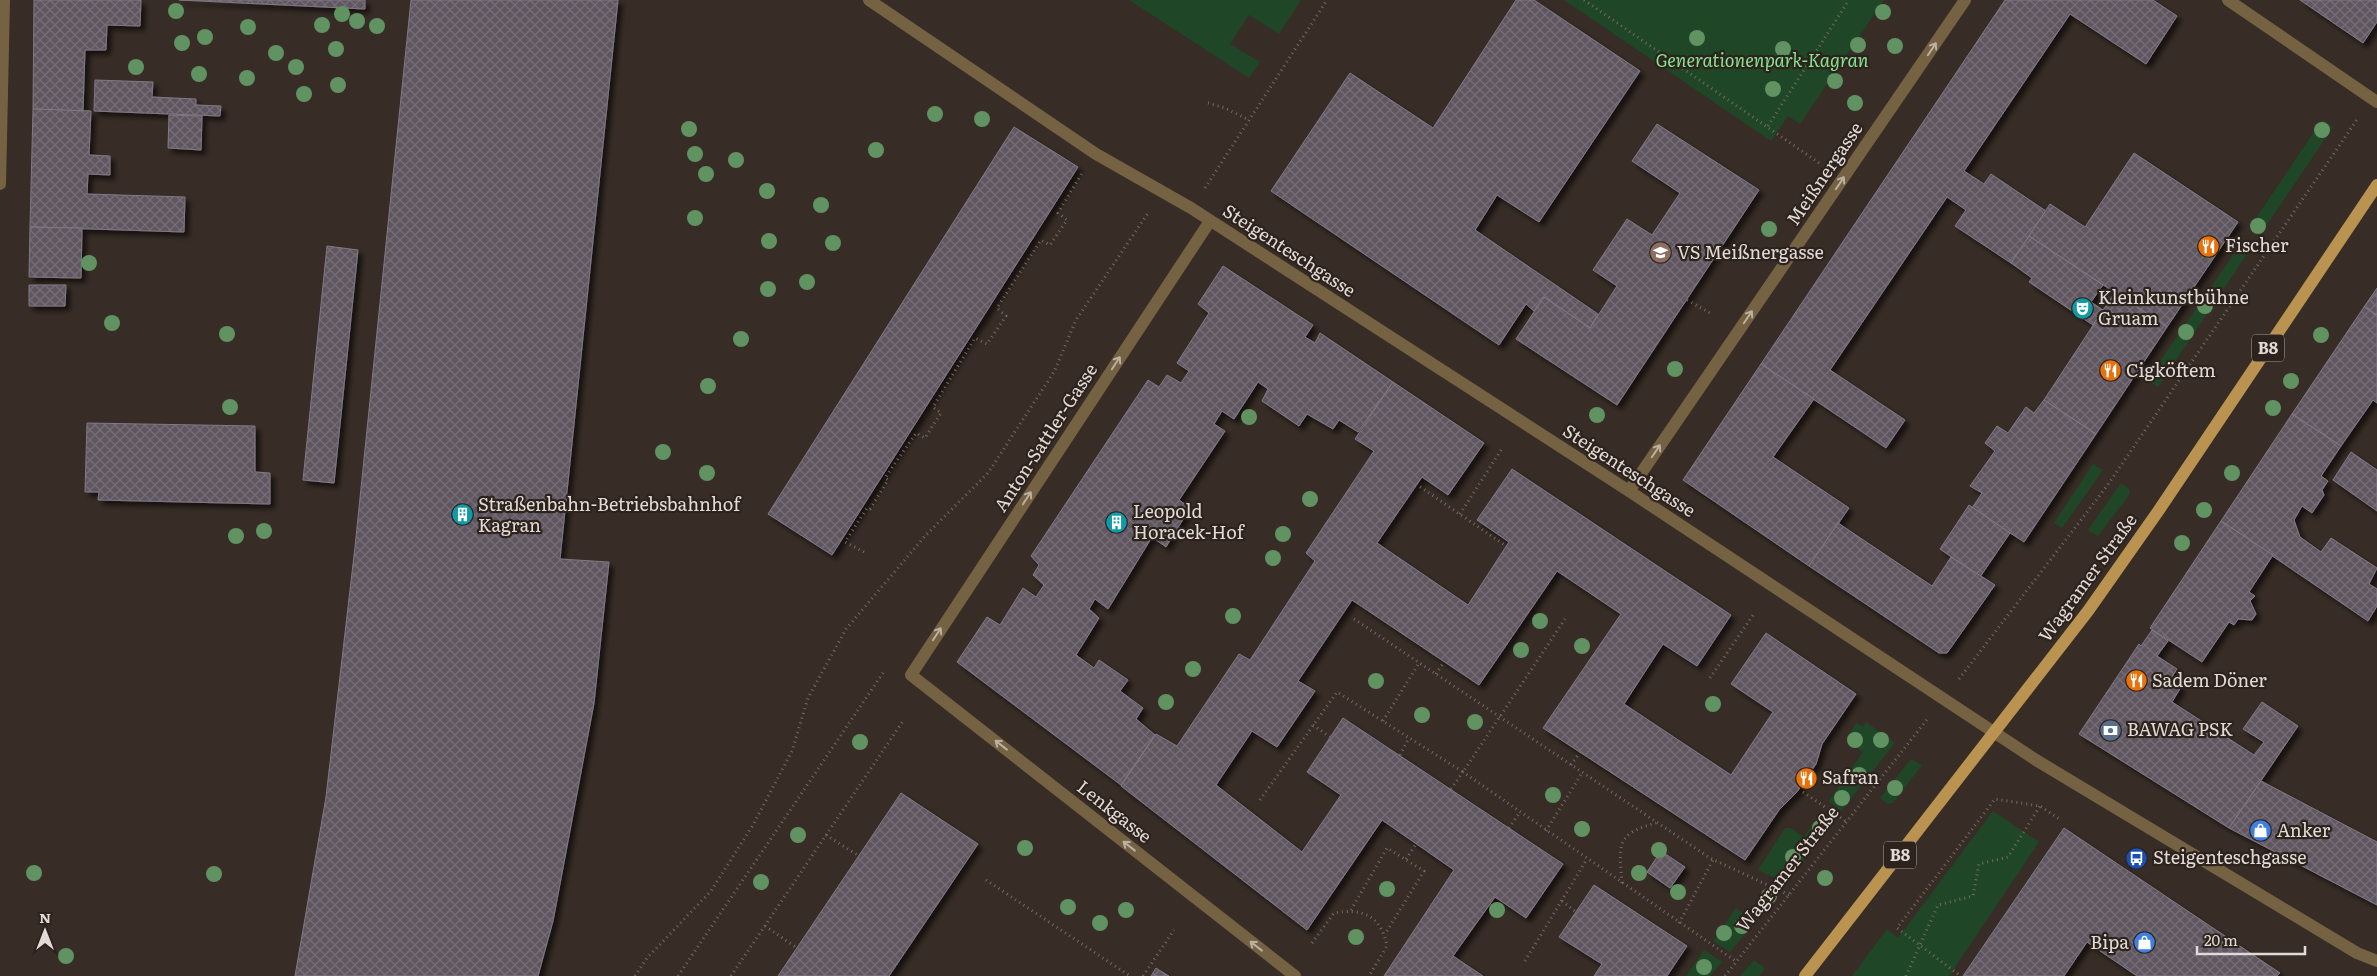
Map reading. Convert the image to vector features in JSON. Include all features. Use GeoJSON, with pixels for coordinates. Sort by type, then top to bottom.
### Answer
{"type":"FeatureCollection","features":[{"type":"Feature","properties":{"kind":"main road","name":"Wagramer Straße"},"geometry":{"type":"LineString","coordinates":[[1805,976],[2088,611],[2160,510],[2377,185]]}},
{"type":"Feature","properties":{"kind":"street"},"geometry":{"type":"LineString","coordinates":[[0,184],[4,0]]}},
{"type":"Feature","properties":{"kind":"street","name":"Steigenteschgasse"},"geometry":{"type":"LineString","coordinates":[[869,0],[1096,154],[1191,208],[1628,491],[2060,775],[2357,953],[2377,961]]}},
{"type":"Feature","properties":{"kind":"street","name":"Meißnergasse"},"geometry":{"type":"LineString","coordinates":[[1628,491],[1965,0]]}},
{"type":"Feature","properties":{"kind":"street"},"geometry":{"type":"LineString","coordinates":[[2228,0],[2374,100]]}},
{"type":"Feature","properties":{"kind":"street","name":"Anton-Sattler-Gasse"},"geometry":{"type":"LineString","coordinates":[[911,675],[1210,221]]}},
{"type":"Feature","properties":{"kind":"street","name":"Lenkgasse"},"geometry":{"type":"LineString","coordinates":[[911,675],[1295,976]]}},
{"type":"Feature","properties":{"kind":"path"},"geometry":{"type":"LineString","coordinates":[[1201,193],[1327,0]]}},
{"type":"Feature","properties":{"kind":"path"},"geometry":{"type":"LineString","coordinates":[[1584,0],[1768,126],[1842,180]]}},
{"type":"Feature","properties":{"kind":"path"},"geometry":{"type":"LineString","coordinates":[[1768,126],[1849,0]]}},
{"type":"Feature","properties":{"kind":"path"},"geometry":{"type":"LineString","coordinates":[[1943,698],[2102,494],[2374,100]]}},
{"type":"Feature","properties":{"kind":"path"},"geometry":{"type":"LineString","coordinates":[[1208,103],[1226,108],[1248,120]]}},
{"type":"Feature","properties":{"kind":"path"},"geometry":{"type":"LineString","coordinates":[[864,552],[845,542],[867,508],[870,510],[888,480],[885,478],[916,433],[925,438],[941,413],[933,407],[974,338],[987,344],[1006,316],[997,308],[1041,240],[1050,246],[1067,220],[1058,213],[1079,178]]}},
{"type":"Feature","properties":{"kind":"path"},"geometry":{"type":"LineString","coordinates":[[635,976],[646,958],[711,891],[753,825],[792,751],[808,698],[846,629],[926,535],[988,473],[1054,372],[1076,320],[1149,212]]}},
{"type":"Feature","properties":{"kind":"path"},"geometry":{"type":"LineString","coordinates":[[1686,300],[1712,314]]}},
{"type":"Feature","properties":{"kind":"path"},"geometry":{"type":"LineString","coordinates":[[1460,514],[1503,447]]}},
{"type":"Feature","properties":{"kind":"path"},"geometry":{"type":"LineString","coordinates":[[1416,484],[1506,546]]}},
{"type":"Feature","properties":{"kind":"path"},"geometry":{"type":"LineString","coordinates":[[1710,678],[1753,615]]}},
{"type":"Feature","properties":{"kind":"path"},"geometry":{"type":"LineString","coordinates":[[1354,619],[1713,860],[1789,895]]}},
{"type":"Feature","properties":{"kind":"path"},"geometry":{"type":"LineString","coordinates":[[1451,790],[1565,620]]}},
{"type":"Feature","properties":{"kind":"path"},"geometry":{"type":"LineString","coordinates":[[1436,674],[1444,662]]}},
{"type":"Feature","properties":{"kind":"path"},"geometry":{"type":"LineString","coordinates":[[1383,721],[1419,663]]}},
{"type":"Feature","properties":{"kind":"path"},"geometry":{"type":"LineString","coordinates":[[1260,800],[1337,692],[1463,772],[1736,962]]}},
{"type":"Feature","properties":{"kind":"path"},"geometry":{"type":"LineString","coordinates":[[731,976],[903,720]]}},
{"type":"Feature","properties":{"kind":"path"},"geometry":{"type":"LineString","coordinates":[[1313,725],[1330,737]]}},
{"type":"Feature","properties":{"kind":"path","name":"Wagramer Straße"},"geometry":{"type":"LineString","coordinates":[[1725,976],[1914,737]]}},
{"type":"Feature","properties":{"kind":"path"},"geometry":{"type":"LineString","coordinates":[[1400,755],[1409,738]]}},
{"type":"Feature","properties":{"kind":"path"},"geometry":{"type":"LineString","coordinates":[[1571,765],[1580,752]]}},
{"type":"Feature","properties":{"kind":"path"},"geometry":{"type":"LineString","coordinates":[[1546,830],[1582,773]]}},
{"type":"Feature","properties":{"kind":"path"},"geometry":{"type":"LineString","coordinates":[[1803,792],[1847,822]]}},
{"type":"Feature","properties":{"kind":"path"},"geometry":{"type":"LineString","coordinates":[[1958,974],[1897,928],[1995,799],[2040,806],[2061,820]]}},
{"type":"Feature","properties":{"kind":"path"},"geometry":{"type":"LineString","coordinates":[[1906,976],[1938,905],[1973,896],[1979,864],[2008,857],[2040,806]]}},
{"type":"Feature","properties":{"kind":"path"},"geometry":{"type":"LineString","coordinates":[[1509,828],[1520,812]]}},
{"type":"Feature","properties":{"kind":"path"},"geometry":{"type":"LineString","coordinates":[[1622,883],[1622,841],[1634,829],[1656,823]]}},
{"type":"Feature","properties":{"kind":"path"},"geometry":{"type":"LineString","coordinates":[[826,835],[859,856]]}},
{"type":"Feature","properties":{"kind":"path"},"geometry":{"type":"LineString","coordinates":[[1406,859],[1416,844]]}},
{"type":"Feature","properties":{"kind":"path"},"geometry":{"type":"LineString","coordinates":[[1351,910],[1388,848],[1424,871],[1385,934]]}},
{"type":"Feature","properties":{"kind":"path"},"geometry":{"type":"LineString","coordinates":[[1525,961],[1587,859]]}},
{"type":"Feature","properties":{"kind":"path"},"geometry":{"type":"LineString","coordinates":[[1679,923],[1713,860]]}},
{"type":"Feature","properties":{"kind":"path"},"geometry":{"type":"LineString","coordinates":[[986,880],[1130,976]]}},
{"type":"Feature","properties":{"kind":"path"},"geometry":{"type":"LineString","coordinates":[[1562,901],[1576,912]]}},
{"type":"Feature","properties":{"kind":"path"},"geometry":{"type":"LineString","coordinates":[[1312,944],[1334,912],[1351,910],[1369,914],[1385,934],[1388,946],[1369,976]]}},
{"type":"Feature","properties":{"kind":"path"},"geometry":{"type":"LineString","coordinates":[[765,926],[797,948]]}},
{"type":"Feature","properties":{"kind":"path"},"geometry":{"type":"LineString","coordinates":[[1143,976],[1174,930]]}},
{"type":"Feature","properties":{"kind":"green space"},"geometry":{"type":"Polygon","coordinates":[[[1129,0],[1301,0],[1279,34],[1249,15],[1230,44],[1260,62],[1249,78],[1129,0]]]}},
{"type":"Feature","properties":{"kind":"green space","name":"Generationenpark-Kagran"},"geometry":{"type":"Polygon","coordinates":[[[1564,0],[1884,0],[1800,124],[1788,116],[1771,141],[1564,0]]]}},
{"type":"Feature","properties":{"kind":"green space"},"geometry":{"type":"Polygon","coordinates":[[[2322,120],[2333,127],[2260,235],[2250,227],[2322,120]]]}},
{"type":"Feature","properties":{"kind":"green space"},"geometry":{"type":"Polygon","coordinates":[[[2238,248],[2247,254],[2158,387],[2147,380],[2238,248]]]}},
{"type":"Feature","properties":{"kind":"green space"},"geometry":{"type":"Polygon","coordinates":[[[2093,464],[2103,470],[2062,528],[2054,523],[2093,464]]]}},
{"type":"Feature","properties":{"kind":"green space"},"geometry":{"type":"Polygon","coordinates":[[[2121,483],[2129,489],[2130,494],[2098,536],[2088,530],[2121,483]]]}},
{"type":"Feature","properties":{"kind":"green space"},"geometry":{"type":"Polygon","coordinates":[[[1856,722],[1863,727],[1866,722],[1895,743],[1841,811],[1829,801],[1863,752],[1847,740],[1856,722]]]}},
{"type":"Feature","properties":{"kind":"green space"},"geometry":{"type":"Polygon","coordinates":[[[1911,759],[1922,765],[1893,803],[1887,804],[1880,798],[1911,759]]]}},
{"type":"Feature","properties":{"kind":"green space"},"geometry":{"type":"Polygon","coordinates":[[[1993,811],[2039,842],[1949,976],[1852,976],[1887,929],[1898,938],[1993,811]]]}},
{"type":"Feature","properties":{"kind":"green space"},"geometry":{"type":"Polygon","coordinates":[[[1822,812],[1834,821],[1786,883],[1758,870],[1785,828],[1790,828],[1804,837],[1822,812]]]}},
{"type":"Feature","properties":{"kind":"green space"},"geometry":{"type":"Polygon","coordinates":[[[1768,889],[1778,894],[1730,952],[1713,941],[1736,908],[1748,917],[1768,889]]]}},
{"type":"Feature","properties":{"kind":"green space"},"geometry":{"type":"Polygon","coordinates":[[[1704,950],[1722,962],[1710,976],[1686,976],[1704,950]]]}},
{"type":"Feature","properties":{"kind":"green space"},"geometry":{"type":"Polygon","coordinates":[[[1754,960],[1765,968],[1759,976],[1740,976],[1754,960]]]}},
{"type":"Feature","properties":{"kind":"building"},"geometry":{"type":"Polygon","coordinates":[[[34,0],[141,0],[140,26],[107,25],[106,50],[85,50],[83,111],[33,109],[34,0]]]}},
{"type":"Feature","properties":{"kind":"building"},"geometry":{"type":"Polygon","coordinates":[[[179,0],[365,0],[365,9],[179,0]]]}},
{"type":"Feature","properties":{"kind":"building","name":"Straßenbahn-Betriebsbahnhof Kagran"},"geometry":{"type":"Polygon","coordinates":[[[411,0],[618,0],[560,559],[609,562],[594,703],[553,921],[538,976],[295,976],[326,797],[355,547],[411,0]]]}},
{"type":"Feature","properties":{"kind":"building"},"geometry":{"type":"Polygon","coordinates":[[[1516,0],[1534,0],[1640,71],[1539,222],[1497,195],[1475,230],[1598,314],[1590,328],[1544,297],[1534,311],[1526,304],[1499,345],[1271,191],[1350,73],[1433,128],[1516,0]]]}},
{"type":"Feature","properties":{"kind":"building"},"geometry":{"type":"Polygon","coordinates":[[[2005,0],[2153,0],[2177,16],[2146,64],[2070,14],[1964,171],[1984,184],[1991,174],[2046,211],[2011,263],[1955,226],[1966,210],[1947,197],[1830,370],[1905,420],[1886,448],[1761,364],[2005,0]]]}},
{"type":"Feature","properties":{"kind":"building"},"geometry":{"type":"Polygon","coordinates":[[[2300,0],[2377,0],[2377,22],[2363,43],[2300,0]]]}},
{"type":"Feature","properties":{"kind":"building"},"geometry":{"type":"Polygon","coordinates":[[[95,80],[153,82],[152,97],[196,99],[196,105],[221,106],[220,116],[94,111],[95,80]]]}},
{"type":"Feature","properties":{"kind":"building"},"geometry":{"type":"Polygon","coordinates":[[[33,109],[91,111],[89,155],[110,156],[110,175],[88,174],[87,194],[185,197],[184,232],[30,227],[33,109]]]}},
{"type":"Feature","properties":{"kind":"building"},"geometry":{"type":"Polygon","coordinates":[[[169,115],[202,116],[201,150],[168,148],[169,115]]]}},
{"type":"Feature","properties":{"kind":"building","name":"VS Meißnergasse"},"geometry":{"type":"Polygon","coordinates":[[[1657,124],[1759,190],[1617,405],[1516,339],[1544,297],[1590,328],[1617,286],[1593,270],[1627,219],[1652,235],[1680,193],[1632,161],[1657,124]]]}},
{"type":"Feature","properties":{"kind":"building"},"geometry":{"type":"Polygon","coordinates":[[[1014,127],[1078,167],[832,555],[768,514],[1014,127]]]}},
{"type":"Feature","properties":{"kind":"building"},"geometry":{"type":"Polygon","coordinates":[[[2134,153],[2238,222],[2167,327],[2029,236],[2050,204],[2085,227],[2134,153]]]}},
{"type":"Feature","properties":{"kind":"building"},"geometry":{"type":"Polygon","coordinates":[[[30,227],[82,228],[81,278],[29,277],[30,227]]]}},
{"type":"Feature","properties":{"kind":"building"},"geometry":{"type":"Polygon","coordinates":[[[2029,236],[2103,285],[2091,302],[2103,310],[2093,325],[2029,282],[2032,278],[2011,263],[2029,236]]]}},
{"type":"Feature","properties":{"kind":"building"},"geometry":{"type":"Polygon","coordinates":[[[327,246],[358,250],[334,483],[303,480],[327,246]]]}},
{"type":"Feature","properties":{"kind":"building","name":"Leopold Horacek-Hof"},"geometry":{"type":"Polygon","coordinates":[[[1223,266],[1313,325],[1305,337],[1315,343],[1320,333],[1393,382],[1358,432],[1339,420],[1333,429],[1307,414],[1299,426],[1262,401],[1268,389],[1258,382],[1234,419],[1222,411],[1214,424],[1225,431],[1179,500],[1190,508],[1166,547],[1152,537],[1108,609],[1095,599],[1089,609],[1099,618],[1076,655],[1094,668],[1099,660],[1128,680],[1120,691],[1143,708],[1136,719],[1155,735],[1121,785],[957,662],[987,617],[1000,625],[1023,588],[1036,597],[1044,585],[1033,575],[1039,565],[1031,556],[1148,380],[1159,387],[1167,375],[1181,383],[1189,371],[1177,363],[1209,313],[1198,304],[1223,266]]]}},
{"type":"Feature","properties":{"kind":"building"},"geometry":{"type":"Polygon","coordinates":[[[29,285],[66,285],[65,306],[29,306],[29,285]]]}},
{"type":"Feature","properties":{"kind":"building"},"geometry":{"type":"Polygon","coordinates":[[[2377,288],[2377,315],[2364,307],[2377,288]]]}},
{"type":"Feature","properties":{"kind":"building"},"geometry":{"type":"Polygon","coordinates":[[[2115,292],[2167,327],[2096,434],[2044,400],[2115,292]]]}},
{"type":"Feature","properties":{"kind":"building"},"geometry":{"type":"Polygon","coordinates":[[[2364,307],[2377,315],[2377,403],[2373,400],[2341,446],[2292,414],[2364,307]]]}},
{"type":"Feature","properties":{"kind":"building"},"geometry":{"type":"Polygon","coordinates":[[[1761,364],[1814,399],[1773,457],[1849,508],[1809,566],[1683,480],[1761,364]]]}},
{"type":"Feature","properties":{"kind":"building"},"geometry":{"type":"Polygon","coordinates":[[[1393,382],[1484,443],[1448,495],[1422,477],[1377,543],[1468,605],[1509,542],[1477,520],[1512,469],[1731,615],[1697,666],[1663,644],[1624,704],[1731,775],[1773,712],[1731,684],[1766,633],[1856,694],[1822,744],[1816,764],[1797,792],[1779,810],[1745,860],[1543,728],[1621,614],[1557,571],[1479,685],[1352,600],[1298,681],[1315,691],[1277,747],[1252,731],[1216,785],[1302,852],[1341,795],[1307,772],[1343,718],[1563,864],[1526,918],[1495,897],[1453,956],[1483,976],[1384,976],[1454,870],[1382,820],[1307,930],[1121,786],[1156,734],[1177,746],[1239,654],[1250,660],[1315,561],[1306,553],[1374,451],[1355,439],[1393,382]]]}},
{"type":"Feature","properties":{"kind":"building"},"geometry":{"type":"Polygon","coordinates":[[[2044,400],[2096,434],[2024,542],[1972,508],[1982,493],[1970,486],[1995,451],[1985,443],[1997,426],[2008,433],[2026,407],[2034,413],[2044,400]]]}},
{"type":"Feature","properties":{"kind":"building"},"geometry":{"type":"Polygon","coordinates":[[[2292,414],[2341,446],[2321,476],[2328,481],[2322,490],[2324,495],[2312,513],[2302,506],[2294,520],[2300,537],[2321,552],[2331,538],[2377,568],[2369,584],[2377,589],[2377,606],[2368,621],[2221,521],[2292,414]]]}},
{"type":"Feature","properties":{"kind":"building"},"geometry":{"type":"Polygon","coordinates":[[[87,423],[255,426],[255,472],[270,473],[270,504],[98,500],[99,492],[85,492],[87,423]]]}},
{"type":"Feature","properties":{"kind":"building"},"geometry":{"type":"Polygon","coordinates":[[[2351,452],[2377,470],[2377,511],[2333,480],[2351,452]]]}},
{"type":"Feature","properties":{"kind":"building"},"geometry":{"type":"Polygon","coordinates":[[[1969,505],[2010,533],[1980,577],[1940,549],[1969,505]]]}},
{"type":"Feature","properties":{"kind":"building"},"geometry":{"type":"Polygon","coordinates":[[[2221,521],[2273,555],[2249,592],[2255,596],[2250,601],[2256,614],[2252,620],[2238,619],[2234,625],[2229,622],[2202,662],[2150,628],[2221,521]]]}},
{"type":"Feature","properties":{"kind":"building"},"geometry":{"type":"Polygon","coordinates":[[[1838,523],[1932,586],[1951,557],[1995,585],[1947,653],[1939,653],[1809,566],[1838,523]]]}},
{"type":"Feature","properties":{"kind":"building"},"geometry":{"type":"Polygon","coordinates":[[[2152,630],[2168,641],[2157,656],[2177,669],[2170,680],[2181,687],[2172,702],[2254,755],[2264,742],[2243,729],[2262,702],[2298,726],[2229,828],[2079,734],[2139,644],[2141,646],[2152,630]]]}},
{"type":"Feature","properties":{"kind":"building"},"geometry":{"type":"Polygon","coordinates":[[[2261,781],[2377,842],[2377,905],[2229,828],[2261,781]]]}},
{"type":"Feature","properties":{"kind":"building"},"geometry":{"type":"Polygon","coordinates":[[[901,793],[978,844],[889,976],[778,976],[901,793]]]}},
{"type":"Feature","properties":{"kind":"building"},"geometry":{"type":"Polygon","coordinates":[[[2064,828],[2280,973],[2277,976],[2137,976],[2087,942],[2064,976],[1963,976],[2064,828]]]}},
{"type":"Feature","properties":{"kind":"building"},"geometry":{"type":"Polygon","coordinates":[[[1661,851],[1685,867],[1670,888],[1647,872],[1661,851]]]}},
{"type":"Feature","properties":{"kind":"building"},"geometry":{"type":"Polygon","coordinates":[[[1594,885],[1687,946],[1667,976],[1594,976],[1602,964],[1559,937],[1594,885]]]}},
{"type":"Feature","properties":{"kind":"building"},"geometry":{"type":"Polygon","coordinates":[[[1156,968],[1159,970],[1169,976],[1151,976],[1156,968]]]}},
{"type":"Feature","properties":{"kind":"place","name":"Fischer"},"geometry":{"type":"Point","coordinates":[2209,246]}},
{"type":"Feature","properties":{"kind":"place","name":"VS Meißnergasse"},"geometry":{"type":"Point","coordinates":[1661,253]}},
{"type":"Feature","properties":{"kind":"place","name":"Kleinkunstbühne Gruam"},"geometry":{"type":"Point","coordinates":[2082,308]}},
{"type":"Feature","properties":{"kind":"place","name":"Cigköftem"},"geometry":{"type":"Point","coordinates":[2110,371]}},
{"type":"Feature","properties":{"kind":"place","name":"Straßenbahn-Betriebsbahnhof Kagran"},"geometry":{"type":"Point","coordinates":[462,515]}},
{"type":"Feature","properties":{"kind":"place","name":"Leopold Horacek-Hof"},"geometry":{"type":"Point","coordinates":[1117,522]}},
{"type":"Feature","properties":{"kind":"place","name":"Sadem Döner"},"geometry":{"type":"Point","coordinates":[2136,681]}},
{"type":"Feature","properties":{"kind":"place","name":"BAWAG PSK"},"geometry":{"type":"Point","coordinates":[2111,730]}},
{"type":"Feature","properties":{"kind":"place","name":"Safran"},"geometry":{"type":"Point","coordinates":[1806,778]}},
{"type":"Feature","properties":{"kind":"place","name":"Anker"},"geometry":{"type":"Point","coordinates":[2261,831]}},
{"type":"Feature","properties":{"kind":"place","name":"Steigenteschgasse"},"geometry":{"type":"Point","coordinates":[2137,858]}},
{"type":"Feature","properties":{"kind":"place","name":"Bipa"},"geometry":{"type":"Point","coordinates":[2145,943]}}]}
